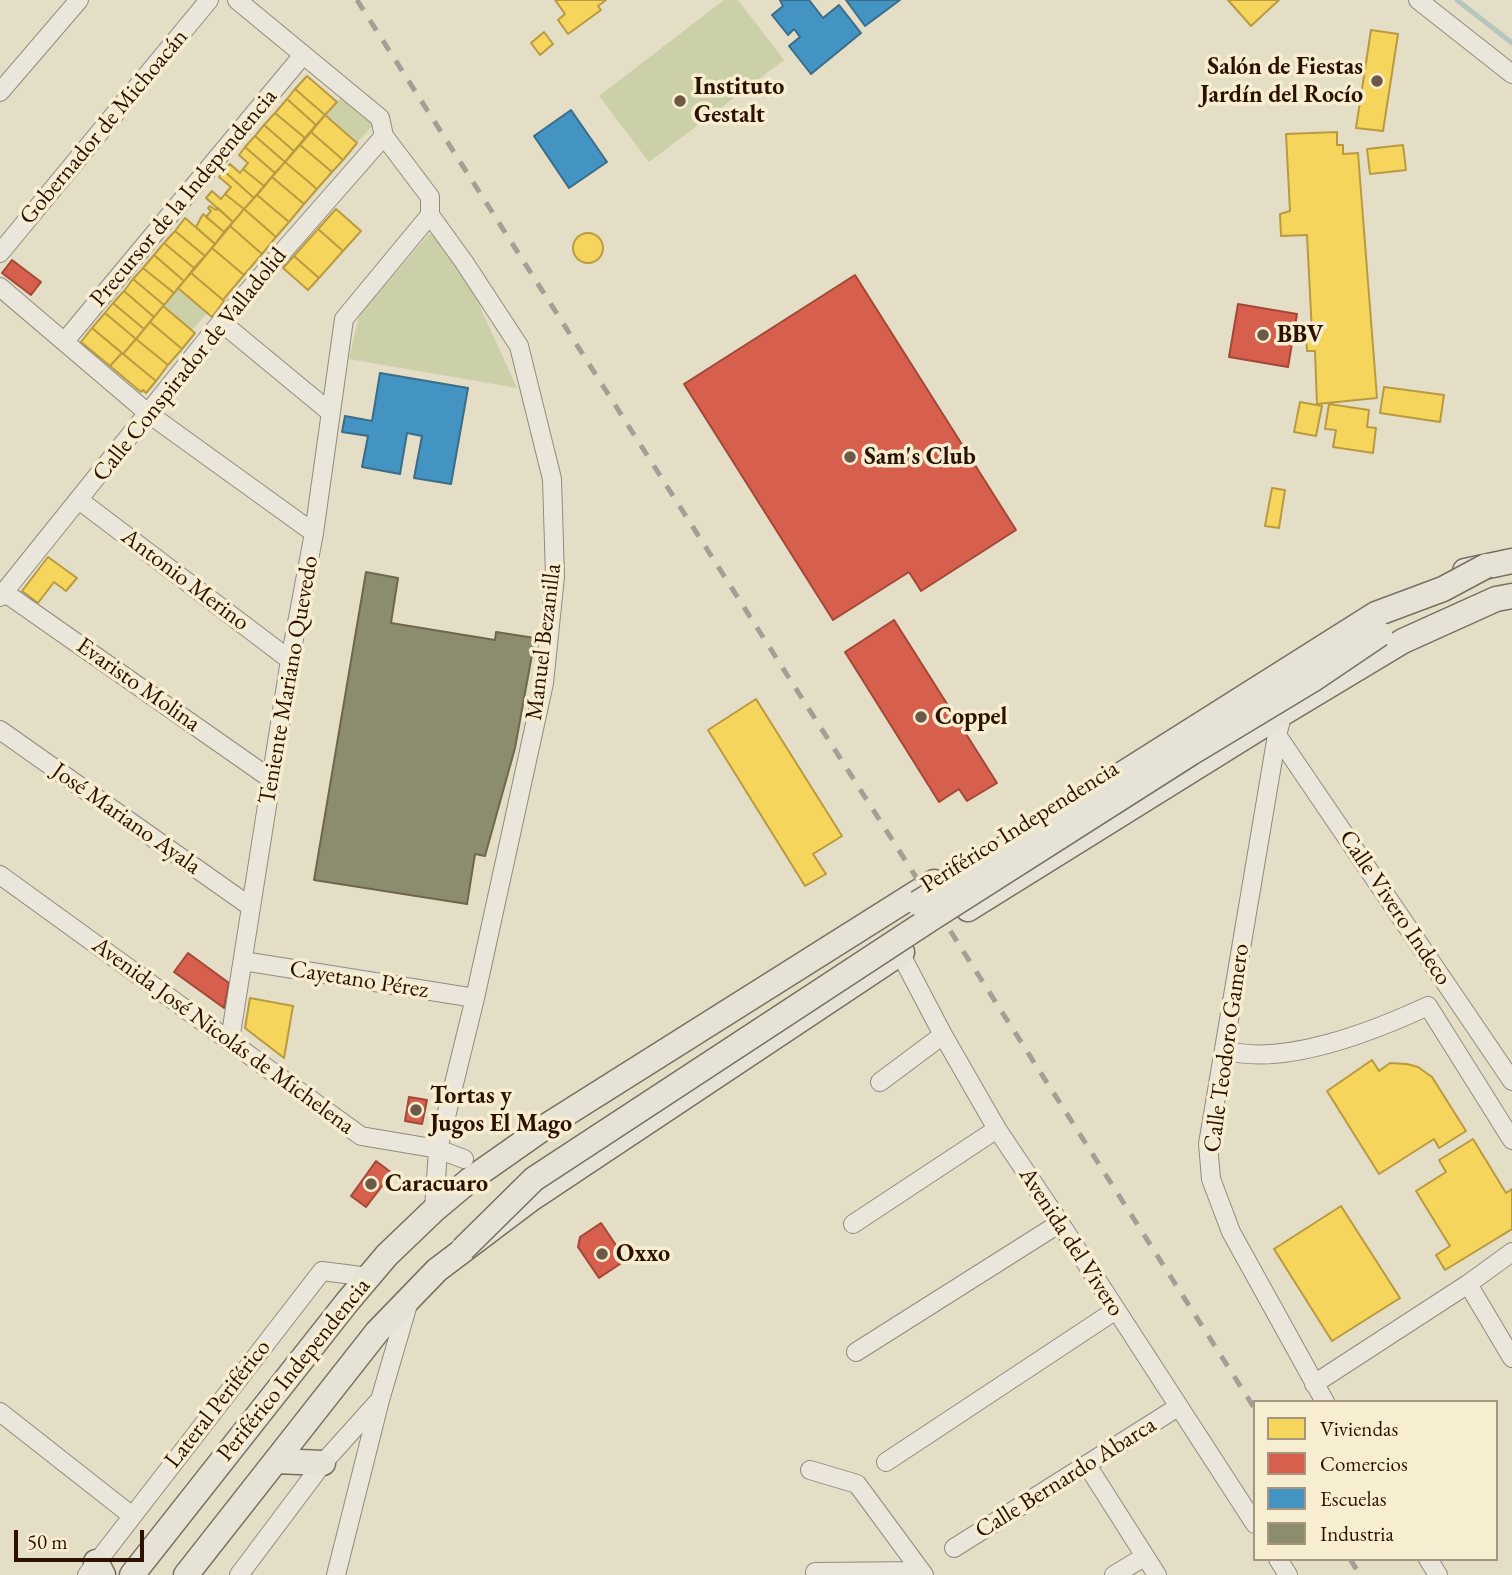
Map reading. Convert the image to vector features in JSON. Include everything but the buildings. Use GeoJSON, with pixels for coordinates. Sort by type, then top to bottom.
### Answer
{"type":"FeatureCollection","features":[{"type":"Feature","properties":{"kind":"highway"},"geometry":{"type":"LineString","coordinates":[[463,1249],[534,1178],[941,901],[1376,614],[1443,589],[1486,566],[1512,561]]}},
{"type":"Feature","properties":{"kind":"highway","name":"Periférico Independencia"},"geometry":{"type":"LineString","coordinates":[[132,1575],[348,1301],[387,1255],[434,1210],[468,1169],[941,901],[1280,724],[1403,641],[1486,604],[1512,596]]}},
{"type":"Feature","properties":{"kind":"highway"},"geometry":{"type":"LineString","coordinates":[[434,1210],[480,1187],[548,1135],[1312,680],[1380,634],[1437,614],[1486,604]]}},
{"type":"Feature","properties":{"kind":"highway","name":"Periférico Independencia"},"geometry":{"type":"LineString","coordinates":[[186,1575],[377,1332],[437,1270],[531,1199],[900,953],[941,901]]}},
{"type":"Feature","properties":{"kind":"highway"},"geometry":{"type":"LineString","coordinates":[[276,1461],[323,1463]]}},
{"type":"Feature","properties":{"kind":"street"},"geometry":{"type":"LineString","coordinates":[[0,92],[79,0]]}},
{"type":"Feature","properties":{"kind":"street","name":"Gobernador de Michoacán"},"geometry":{"type":"LineString","coordinates":[[0,253],[209,0]]}},
{"type":"Feature","properties":{"kind":"street"},"geometry":{"type":"LineString","coordinates":[[237,0],[303,55]]}},
{"type":"Feature","properties":{"kind":"street"},"geometry":{"type":"LineString","coordinates":[[1418,0],[1512,74]]}},
{"type":"Feature","properties":{"kind":"street","name":"Manuel Bezanilla"},"geometry":{"type":"LineString","coordinates":[[303,55],[380,118],[384,136],[430,197],[430,215],[519,346],[552,479],[555,576],[544,683],[439,1149],[434,1210]]}},
{"type":"Feature","properties":{"kind":"street","name":"Precursor de la Independencia"},"geometry":{"type":"LineString","coordinates":[[65,341],[303,55]]}},
{"type":"Feature","properties":{"kind":"street","name":"Calle Conspirador de Valladolid"},"geometry":{"type":"LineString","coordinates":[[2,594],[221,322],[384,136]]}},
{"type":"Feature","properties":{"kind":"street","name":"Teniente Mariano Quevedo"},"geometry":{"type":"LineString","coordinates":[[230,1040],[290,660],[314,533],[344,319],[430,215]]}},
{"type":"Feature","properties":{"kind":"street"},"geometry":{"type":"LineString","coordinates":[[0,288],[149,414],[314,533]]}},
{"type":"Feature","properties":{"kind":"street"},"geometry":{"type":"LineString","coordinates":[[221,322],[330,412]]}},
{"type":"Feature","properties":{"kind":"street","name":"Antonio Merino"},"geometry":{"type":"LineString","coordinates":[[79,500],[290,660]]}},
{"type":"Feature","properties":{"kind":"street","name":"Evaristo Molina"},"geometry":{"type":"LineString","coordinates":[[2,594],[271,779]]}},
{"type":"Feature","properties":{"kind":"street","name":"Calle Teodoro Gamero"},"geometry":{"type":"LineString","coordinates":[[1280,724],[1208,1144],[1211,1179],[1231,1231],[1324,1400]]}},
{"type":"Feature","properties":{"kind":"street","name":"Calle Vivero Indeco"},"geometry":{"type":"LineString","coordinates":[[1280,724],[1512,1081]]}},
{"type":"Feature","properties":{"kind":"street","name":"José Mariano Ayala"},"geometry":{"type":"LineString","coordinates":[[0,730],[251,907]]}},
{"type":"Feature","properties":{"kind":"street","name":"Avenida José Nicolás de Michelena"},"geometry":{"type":"LineString","coordinates":[[0,875],[361,1136],[439,1149],[468,1169]]}},
{"type":"Feature","properties":{"kind":"street","name":"Avenida del Vivero"},"geometry":{"type":"LineString","coordinates":[[900,953],[996,1129],[1253,1521]]}},
{"type":"Feature","properties":{"kind":"street","name":"Cayetano Pérez"},"geometry":{"type":"LineString","coordinates":[[243,961],[475,998]]}},
{"type":"Feature","properties":{"kind":"street"},"geometry":{"type":"LineString","coordinates":[[1225,1050],[1240,1054],[1312,1049],[1428,1006],[1512,1140]]}},
{"type":"Feature","properties":{"kind":"street"},"geometry":{"type":"LineString","coordinates":[[880,1082],[943,1035]]}},
{"type":"Feature","properties":{"kind":"street"},"geometry":{"type":"LineString","coordinates":[[853,1224],[996,1129]]}},
{"type":"Feature","properties":{"kind":"street"},"geometry":{"type":"LineString","coordinates":[[856,1352],[1060,1223]]}},
{"type":"Feature","properties":{"kind":"street"},"geometry":{"type":"LineString","coordinates":[[1314,1384],[1468,1284],[1512,1252]]}},
{"type":"Feature","properties":{"kind":"street","name":"Lateral Periférico"},"geometry":{"type":"LineString","coordinates":[[95,1571],[131,1515],[322,1271],[369,1277]]}},
{"type":"Feature","properties":{"kind":"street"},"geometry":{"type":"LineString","coordinates":[[1468,1284],[1512,1358]]}},
{"type":"Feature","properties":{"kind":"street"},"geometry":{"type":"LineString","coordinates":[[336,1575],[380,1400],[411,1295]]}},
{"type":"Feature","properties":{"kind":"street"},"geometry":{"type":"LineString","coordinates":[[886,1462],[1116,1310]]}},
{"type":"Feature","properties":{"kind":"street"},"geometry":{"type":"LineString","coordinates":[[239,1575],[323,1463],[380,1400]]}},
{"type":"Feature","properties":{"kind":"street","name":"Calle Bernardo Abarca"},"geometry":{"type":"LineString","coordinates":[[954,1548],[1178,1407]]}},
{"type":"Feature","properties":{"kind":"street"},"geometry":{"type":"LineString","coordinates":[[0,1412],[131,1515]]}},
{"type":"Feature","properties":{"kind":"street"},"geometry":{"type":"LineString","coordinates":[[1087,1465],[1157,1575]]}},
{"type":"Feature","properties":{"kind":"street"},"geometry":{"type":"LineString","coordinates":[[810,1470],[857,1483],[922,1573]]}},
{"type":"Feature","properties":{"kind":"street"},"geometry":{"type":"LineString","coordinates":[[1114,1575],[1144,1556]]}},
{"type":"Feature","properties":{"kind":"street"},"geometry":{"type":"LineString","coordinates":[[815,1572],[922,1573]]}},
{"type":"Feature","properties":{"kind":"green space"},"geometry":{"type":"Polygon","coordinates":[[[724,0],[738,0],[784,60],[649,162],[599,96],[724,0]]]}},
{"type":"Feature","properties":{"kind":"green space"},"geometry":{"type":"Polygon","coordinates":[[[342,96],[374,124],[357,143],[325,115],[342,96]]]}},
{"type":"Feature","properties":{"kind":"green space"},"geometry":{"type":"Polygon","coordinates":[[[429,234],[434,234],[471,287],[517,388],[349,359],[359,315],[429,234]]]}},
{"type":"Feature","properties":{"kind":"green space"},"geometry":{"type":"Polygon","coordinates":[[[178,288],[207,313],[192,330],[163,306],[178,288]]]}},
{"type":"Feature","properties":{"kind":"waterway"},"geometry":{"type":"LineString","coordinates":[[1457,0],[1512,43]]}},
{"type":"Feature","properties":{"kind":"railway"},"geometry":{"type":"LineString","coordinates":[[357,0],[1253,1406]]}},
{"type":"Feature","properties":{"kind":"railway"},"geometry":{"type":"LineString","coordinates":[[1351,1561],[1360,1575]]}},
{"type":"Feature","properties":{"kind":"place","name":"Salón de Fiestas Jardín del Rocío"},"geometry":{"type":"Point","coordinates":[1377,81]}},
{"type":"Feature","properties":{"kind":"place","name":"Instituto Gestalt"},"geometry":{"type":"Point","coordinates":[680,101]}},
{"type":"Feature","properties":{"kind":"place","name":"BBV"},"geometry":{"type":"Point","coordinates":[1263,335]}},
{"type":"Feature","properties":{"kind":"place","name":"Sam's Club"},"geometry":{"type":"Point","coordinates":[850,457]}},
{"type":"Feature","properties":{"kind":"place","name":"Coppel"},"geometry":{"type":"Point","coordinates":[921,717]}},
{"type":"Feature","properties":{"kind":"place","name":"Tortas y Jugos El Mago"},"geometry":{"type":"Point","coordinates":[416,1110]}},
{"type":"Feature","properties":{"kind":"place","name":"Caracuaro"},"geometry":{"type":"Point","coordinates":[371,1184]}},
{"type":"Feature","properties":{"kind":"place","name":"Oxxo"},"geometry":{"type":"Point","coordinates":[602,1254]}}]}
